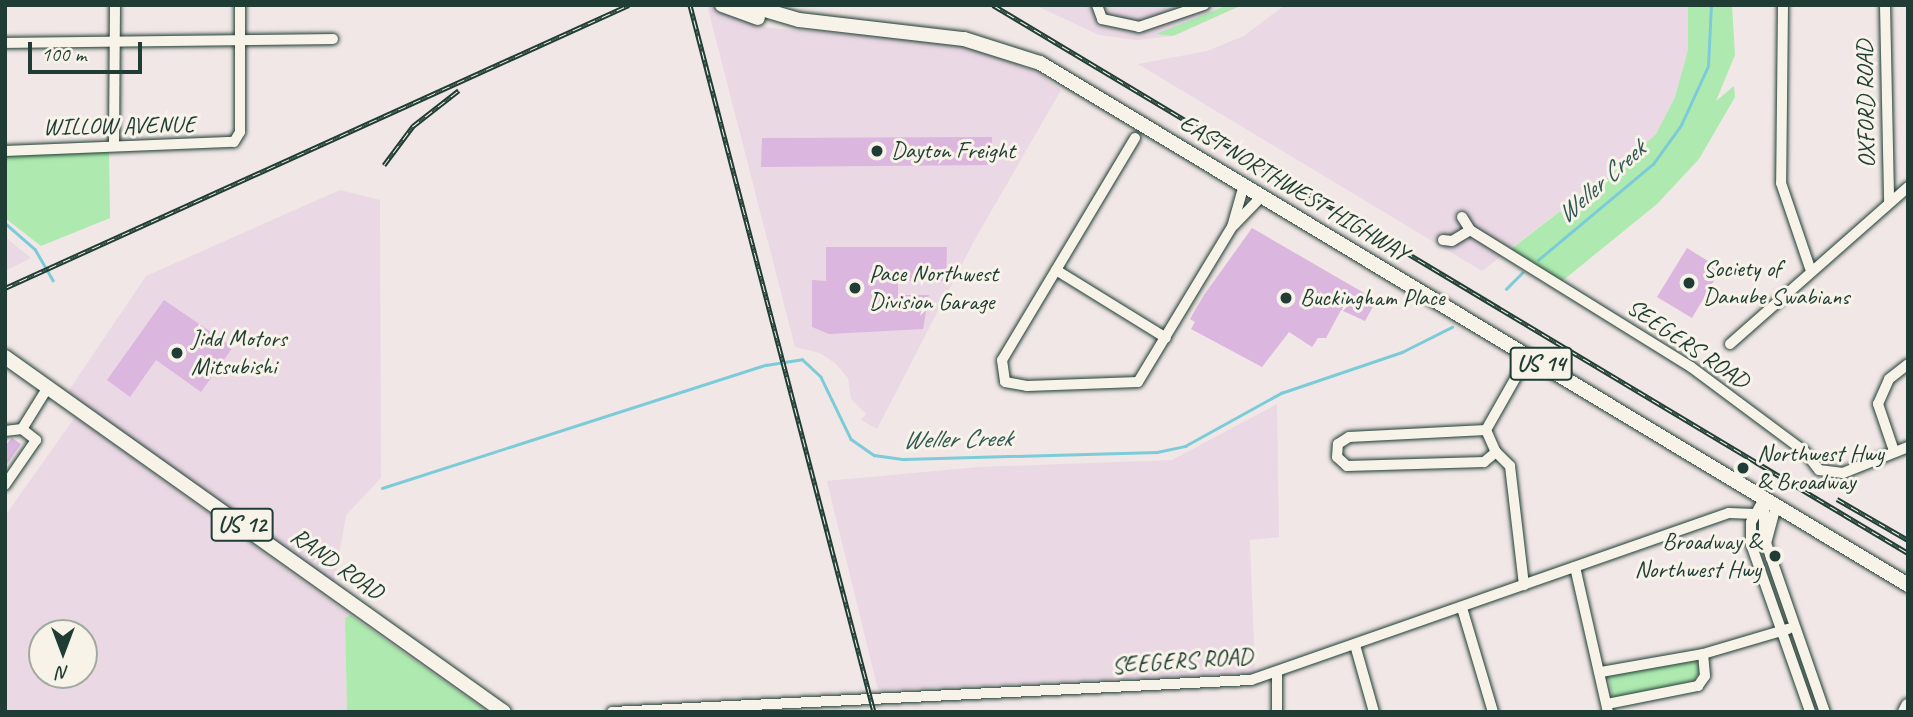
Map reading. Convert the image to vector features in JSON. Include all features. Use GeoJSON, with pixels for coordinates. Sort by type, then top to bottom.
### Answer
{"type":"FeatureCollection","features":[{"type":"Feature","properties":{"kind":"main road","name":"EAST NORTHWEST HIGHWAY"},"geometry":{"type":"LineString","coordinates":[[722,5],[819,32],[890,30]]}},
{"type":"Feature","properties":{"kind":"main road","name":"EAST NORTHWEST HIGHWAY"},"geometry":{"type":"LineString","coordinates":[[748,5],[799,20],[964,39],[1040,63],[1908,585]]}},
{"type":"Feature","properties":{"kind":"main road","name":"RAND ROAD"},"geometry":{"type":"LineString","coordinates":[[5,357],[504,712]]}},
{"type":"Feature","properties":{"kind":"street"},"geometry":{"type":"LineString","coordinates":[[114,146],[115,5]]}},
{"type":"Feature","properties":{"kind":"street"},"geometry":{"type":"LineString","coordinates":[[240,5],[240,37]]}},
{"type":"Feature","properties":{"kind":"street"},"geometry":{"type":"LineString","coordinates":[[1097,5],[1102,19],[1139,27],[1204,5]]}},
{"type":"Feature","properties":{"kind":"street"},"geometry":{"type":"LineString","coordinates":[[1783,5],[1781,183],[1810,268]]}},
{"type":"Feature","properties":{"kind":"street","name":"OXFORD ROAD"},"geometry":{"type":"LineString","coordinates":[[1885,5],[1889,202]]}},
{"type":"Feature","properties":{"kind":"street"},"geometry":{"type":"LineString","coordinates":[[5,43],[115,37],[333,39]]}},
{"type":"Feature","properties":{"kind":"street","name":"WILLOW AVENUE"},"geometry":{"type":"LineString","coordinates":[[5,151],[234,142],[240,132],[240,37]]}},
{"type":"Feature","properties":{"kind":"street"},"geometry":{"type":"LineString","coordinates":[[1135,138],[1002,360],[1005,382],[1027,386],[1138,382],[1232,227],[1262,196]]}},
{"type":"Feature","properties":{"kind":"street"},"geometry":{"type":"LineString","coordinates":[[1232,227],[1244,185]]}},
{"type":"Feature","properties":{"kind":"street"},"geometry":{"type":"LineString","coordinates":[[1730,344],[1810,268],[1908,187]]}},
{"type":"Feature","properties":{"kind":"street"},"geometry":{"type":"LineString","coordinates":[[1443,240],[1452,241],[1470,230],[1462,217]]}},
{"type":"Feature","properties":{"kind":"street","name":"SEEGERS ROAD"},"geometry":{"type":"LineString","coordinates":[[1470,230],[1691,366],[1805,452],[1819,470],[1843,473],[1908,447]]}},
{"type":"Feature","properties":{"kind":"street"},"geometry":{"type":"LineString","coordinates":[[1056,270],[1166,338]]}},
{"type":"Feature","properties":{"kind":"street"},"geometry":{"type":"LineString","coordinates":[[1486,430],[1528,356]]}},
{"type":"Feature","properties":{"kind":"street"},"geometry":{"type":"LineString","coordinates":[[1894,451],[1878,404],[1889,379],[1908,365]]}},
{"type":"Feature","properties":{"kind":"street"},"geometry":{"type":"LineString","coordinates":[[22,429],[48,387]]}},
{"type":"Feature","properties":{"kind":"street"},"geometry":{"type":"LineString","coordinates":[[5,431],[22,429],[36,440],[5,485]]}},
{"type":"Feature","properties":{"kind":"street"},"geometry":{"type":"LineString","coordinates":[[1486,430],[1349,437],[1338,444],[1337,457],[1347,466],[1484,462],[1496,452]]}},
{"type":"Feature","properties":{"kind":"street"},"geometry":{"type":"LineString","coordinates":[[1486,430],[1496,452],[1510,466],[1524,585]]}},
{"type":"Feature","properties":{"kind":"street"},"geometry":{"type":"LineString","coordinates":[[1770,502],[1755,514],[1751,528],[1751,544],[1810,712]]}},
{"type":"Feature","properties":{"kind":"street"},"geometry":{"type":"LineString","coordinates":[[1770,502],[1760,526],[1825,712]]}},
{"type":"Feature","properties":{"kind":"street"},"geometry":{"type":"LineString","coordinates":[[1729,513],[1751,528]]}},
{"type":"Feature","properties":{"kind":"street","name":"SEEGERS ROAD"},"geometry":{"type":"LineString","coordinates":[[612,712],[1225,682],[1277,672],[1729,513],[1755,514]]}},
{"type":"Feature","properties":{"kind":"street"},"geometry":{"type":"LineString","coordinates":[[1575,567],[1608,708],[1698,686],[1705,676],[1703,654]]}},
{"type":"Feature","properties":{"kind":"street"},"geometry":{"type":"LineString","coordinates":[[1462,608],[1493,712]]}},
{"type":"Feature","properties":{"kind":"street"},"geometry":{"type":"LineString","coordinates":[[1601,672],[1703,654],[1794,628]]}},
{"type":"Feature","properties":{"kind":"street"},"geometry":{"type":"LineString","coordinates":[[1355,645],[1374,712]]}},
{"type":"Feature","properties":{"kind":"street"},"geometry":{"type":"LineString","coordinates":[[1277,672],[1277,712]]}},
{"type":"Feature","properties":{"kind":"shaded area","name":"Dayton Freight"},"geometry":{"type":"Polygon","coordinates":[[[707,5],[769,28],[962,43],[1039,73],[1061,90],[974,241],[877,429],[861,420],[866,414],[851,399],[848,378],[836,364],[820,353],[795,347],[707,5]]]}},
{"type":"Feature","properties":{"kind":"shaded area"},"geometry":{"type":"Polygon","coordinates":[[[1035,5],[1242,5],[1173,36],[1136,40],[1099,35],[1035,5]]]}},
{"type":"Feature","properties":{"kind":"shaded area"},"geometry":{"type":"Polygon","coordinates":[[[1285,5],[1688,5],[1688,50],[1675,97],[1656,134],[1567,214],[1558,212],[1482,271],[1138,64],[1207,51],[1244,36],[1285,5]]]}},
{"type":"Feature","properties":{"kind":"shaded area"},"geometry":{"type":"Polygon","coordinates":[[[340,190],[380,200],[381,478],[346,515],[334,584],[65,396],[146,276],[340,190]]]}},
{"type":"Feature","properties":{"kind":"shaded area"},"geometry":{"type":"Polygon","coordinates":[[[5,237],[31,258],[5,271],[5,237]]]}},
{"type":"Feature","properties":{"kind":"shaded area"},"geometry":{"type":"Polygon","coordinates":[[[1277,404],[1279,537],[1250,540],[1255,673],[878,690],[827,481],[979,467],[1172,460],[1277,404]]]}},
{"type":"Feature","properties":{"kind":"shaded area"},"geometry":{"type":"Polygon","coordinates":[[[75,417],[350,615],[345,618],[347,712],[5,712],[5,516],[75,417]]]}},
{"type":"Feature","properties":{"kind":"green space"},"geometry":{"type":"Polygon","coordinates":[[[1228,5],[1242,5],[1173,36],[1156,34],[1228,5]]]}},
{"type":"Feature","properties":{"kind":"green space"},"geometry":{"type":"Polygon","coordinates":[[[1688,5],[1732,5],[1735,55],[1716,101],[1734,86],[1735,97],[1699,159],[1657,204],[1561,282],[1511,249],[1559,212],[1567,214],[1656,134],[1675,97],[1688,50],[1688,5]]]}},
{"type":"Feature","properties":{"kind":"green space"},"geometry":{"type":"Polygon","coordinates":[[[109,151],[110,218],[41,246],[5,218],[5,155],[109,151]]]}},
{"type":"Feature","properties":{"kind":"green space"},"geometry":{"type":"Polygon","coordinates":[[[350,615],[488,712],[347,712],[345,618],[350,615]]]}},
{"type":"Feature","properties":{"kind":"green space"},"geometry":{"type":"Polygon","coordinates":[[[1695,660],[1701,671],[1693,681],[1613,698],[1608,676],[1695,660]]]}},
{"type":"Feature","properties":{"kind":"building","name":"Dayton Freight"},"geometry":{"type":"Polygon","coordinates":[[[992,137],[991,165],[761,167],[762,138],[992,137]]]}},
{"type":"Feature","properties":{"kind":"building","name":"Buckingham Place"},"geometry":{"type":"Polygon","coordinates":[[[1252,228],[1371,297],[1375,303],[1365,321],[1341,310],[1326,338],[1318,338],[1312,347],[1289,332],[1262,367],[1191,329],[1195,322],[1190,319],[1204,295],[1252,228]]]}},
{"type":"Feature","properties":{"kind":"building","name":"Pace Northwest Division Garage"},"geometry":{"type":"Polygon","coordinates":[[[826,247],[947,247],[946,281],[898,281],[898,295],[929,295],[923,329],[829,334],[812,327],[812,280],[826,281],[826,247]]]}},
{"type":"Feature","properties":{"kind":"building","name":"Society of Danube Swabians"},"geometry":{"type":"Polygon","coordinates":[[[1687,248],[1721,269],[1692,318],[1657,297],[1687,248]]]}},
{"type":"Feature","properties":{"kind":"building","name":"Jidd Motors Mitsubishi"},"geometry":{"type":"Polygon","coordinates":[[[164,300],[233,347],[201,392],[156,360],[130,397],[107,380],[164,300]]]}},
{"type":"Feature","properties":{"kind":"building"},"geometry":{"type":"Polygon","coordinates":[[[12,438],[21,444],[5,467],[5,446],[12,438]]]}},
{"type":"Feature","properties":{"kind":"waterway","name":"Weller Creek"},"geometry":{"type":"LineString","coordinates":[[1538,260],[1653,164],[1681,125],[1708,66],[1711,5]]}},
{"type":"Feature","properties":{"kind":"waterway","name":"Weller Creek"},"geometry":{"type":"LineString","coordinates":[[5,223],[35,249],[53,280]]}},
{"type":"Feature","properties":{"kind":"waterway","name":"Weller Creek"},"geometry":{"type":"LineString","coordinates":[[1506,289],[1522,273]]}},
{"type":"Feature","properties":{"kind":"waterway","name":"Weller Creek"},"geometry":{"type":"LineString","coordinates":[[382,488],[766,365],[802,359],[821,377],[851,439],[874,455],[904,459],[1157,452],[1185,446],[1281,393],[1402,352],[1452,327]]}},
{"type":"Feature","properties":{"kind":"railway"},"geometry":{"type":"LineString","coordinates":[[5,288],[629,5]]}},
{"type":"Feature","properties":{"kind":"railway"},"geometry":{"type":"LineString","coordinates":[[690,5],[874,712]]}},
{"type":"Feature","properties":{"kind":"railway"},"geometry":{"type":"LineString","coordinates":[[993,5],[1908,553]]}},
{"type":"Feature","properties":{"kind":"railway"},"geometry":{"type":"LineString","coordinates":[[384,165],[413,126],[459,90]]}},
{"type":"Feature","properties":{"kind":"railway"},"geometry":{"type":"LineString","coordinates":[[1837,499],[1908,540]]}},
{"type":"Feature","properties":{"kind":"place","name":"Dayton Freight"},"geometry":{"type":"Point","coordinates":[877,151]}},
{"type":"Feature","properties":{"kind":"place","name":"Society of Danube Swabians"},"geometry":{"type":"Point","coordinates":[1689,283]}},
{"type":"Feature","properties":{"kind":"place","name":"Pace Northwest Division Garage"},"geometry":{"type":"Point","coordinates":[855,288]}},
{"type":"Feature","properties":{"kind":"place","name":"Buckingham Place"},"geometry":{"type":"Point","coordinates":[1286,298]}},
{"type":"Feature","properties":{"kind":"place","name":"Jidd Motors Mitsubishi"},"geometry":{"type":"Point","coordinates":[177,353]}},
{"type":"Feature","properties":{"kind":"place","name":"Northwest Hwy & Broadway"},"geometry":{"type":"Point","coordinates":[1743,468]}},
{"type":"Feature","properties":{"kind":"place","name":"Broadway & Northwest Hwy"},"geometry":{"type":"Point","coordinates":[1775,556]}}]}
